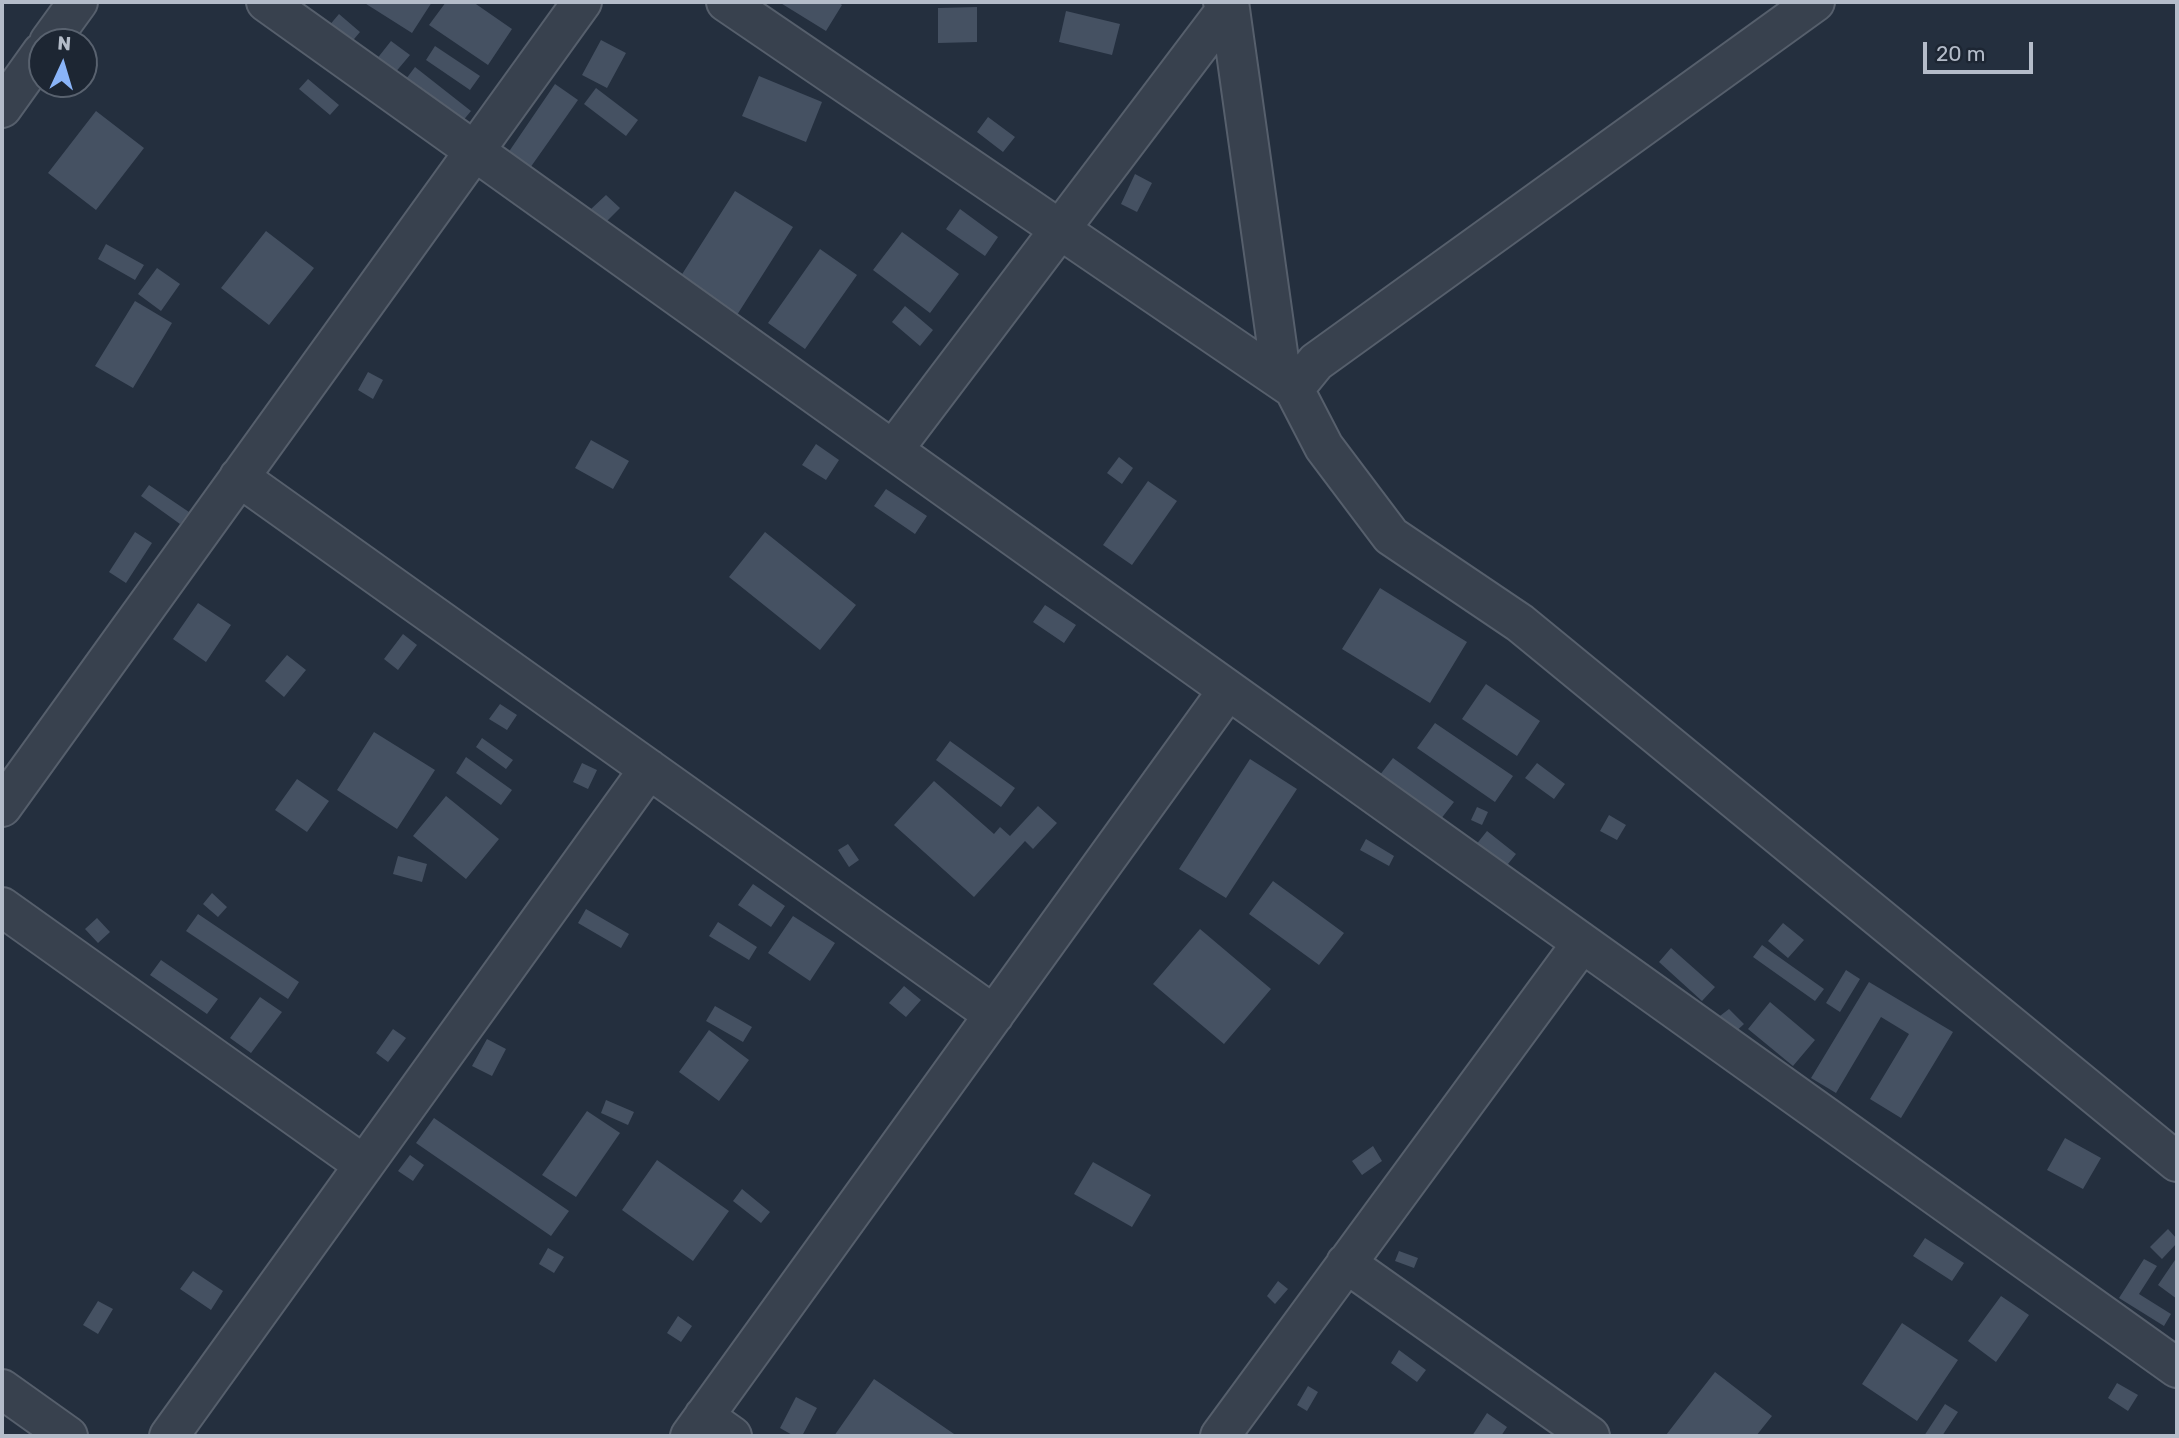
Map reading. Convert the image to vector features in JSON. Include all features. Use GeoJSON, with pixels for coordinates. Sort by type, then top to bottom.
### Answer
{"type":"FeatureCollection","features":[{"type":"Feature","properties":{"kind":"street"},"geometry":{"type":"LineString","coordinates":[[59,28],[78,2]]}},
{"type":"Feature","properties":{"kind":"street"},"geometry":{"type":"LineString","coordinates":[[266,2],[2177,1368]]}},
{"type":"Feature","properties":{"kind":"street"},"geometry":{"type":"LineString","coordinates":[[2,807],[582,2]]}},
{"type":"Feature","properties":{"kind":"street"},"geometry":{"type":"LineString","coordinates":[[726,2],[1294,389]]}},
{"type":"Feature","properties":{"kind":"street"},"geometry":{"type":"LineString","coordinates":[[1294,389],[1316,362],[1815,2]]}},
{"type":"Feature","properties":{"kind":"street"},"geometry":{"type":"LineString","coordinates":[[893,450],[1227,3]]}},
{"type":"Feature","properties":{"kind":"street"},"geometry":{"type":"LineString","coordinates":[[1227,3],[1279,360],[1324,447],[1391,536],[1520,623],[2177,1162]]}},
{"type":"Feature","properties":{"kind":"street"},"geometry":{"type":"LineString","coordinates":[[2,108],[28,72]]}},
{"type":"Feature","properties":{"kind":"street"},"geometry":{"type":"LineString","coordinates":[[239,477],[993,1015]]}},
{"type":"Feature","properties":{"kind":"street"},"geometry":{"type":"LineString","coordinates":[[709,1430],[993,1015],[1228,690]]}},
{"type":"Feature","properties":{"kind":"street"},"geometry":{"type":"LineString","coordinates":[[169,1436],[649,769]]}},
{"type":"Feature","properties":{"kind":"street"},"geometry":{"type":"LineString","coordinates":[[2,907],[364,1165]]}},
{"type":"Feature","properties":{"kind":"street"},"geometry":{"type":"LineString","coordinates":[[1220,1436],[1582,943]]}},
{"type":"Feature","properties":{"kind":"street"},"geometry":{"type":"LineString","coordinates":[[1346,1263],[1566,1430]]}},
{"type":"Feature","properties":{"kind":"street"},"geometry":{"type":"LineString","coordinates":[[2,1389],[68,1436]]}},
{"type":"Feature","properties":{"kind":"building"},"geometry":{"type":"Polygon","coordinates":[[[363,2],[432,2],[412,33],[363,2]]]}},
{"type":"Feature","properties":{"kind":"building"},"geometry":{"type":"Polygon","coordinates":[[[446,2],[473,2],[512,29],[488,65],[429,25],[446,2]]]}},
{"type":"Feature","properties":{"kind":"building"},"geometry":{"type":"Polygon","coordinates":[[[779,2],[838,2],[842,5],[826,31],[779,2]]]}},
{"type":"Feature","properties":{"kind":"building"},"geometry":{"type":"Polygon","coordinates":[[[977,7],[977,42],[938,43],[938,8],[977,7]]]}},
{"type":"Feature","properties":{"kind":"building"},"geometry":{"type":"Polygon","coordinates":[[[1066,11],[1120,24],[1112,55],[1059,42],[1066,11]]]}},
{"type":"Feature","properties":{"kind":"building"},"geometry":{"type":"Polygon","coordinates":[[[339,14],[360,32],[349,45],[328,27],[339,14]]]}},
{"type":"Feature","properties":{"kind":"building"},"geometry":{"type":"Polygon","coordinates":[[[601,40],[626,53],[607,88],[582,75],[601,40]]]}},
{"type":"Feature","properties":{"kind":"building"},"geometry":{"type":"Polygon","coordinates":[[[391,41],[410,55],[394,74],[376,60],[391,41]]]}},
{"type":"Feature","properties":{"kind":"building"},"geometry":{"type":"Polygon","coordinates":[[[435,46],[480,76],[470,90],[426,60],[435,46]]]}},
{"type":"Feature","properties":{"kind":"building"},"geometry":{"type":"Polygon","coordinates":[[[415,67],[471,111],[461,123],[406,79],[415,67]]]}},
{"type":"Feature","properties":{"kind":"building"},"geometry":{"type":"Polygon","coordinates":[[[759,76],[822,102],[806,142],[742,116],[759,76]]]}},
{"type":"Feature","properties":{"kind":"building"},"geometry":{"type":"Polygon","coordinates":[[[308,79],[339,105],[330,115],[299,89],[308,79]]]}},
{"type":"Feature","properties":{"kind":"building"},"geometry":{"type":"Polygon","coordinates":[[[555,84],[578,100],[530,168],[508,153],[555,84]]]}},
{"type":"Feature","properties":{"kind":"building"},"geometry":{"type":"Polygon","coordinates":[[[596,88],[638,120],[626,136],[584,104],[596,88]]]}},
{"type":"Feature","properties":{"kind":"building"},"geometry":{"type":"Polygon","coordinates":[[[96,111],[144,148],[96,210],[48,173],[96,111]]]}},
{"type":"Feature","properties":{"kind":"building"},"geometry":{"type":"Polygon","coordinates":[[[988,117],[1015,137],[1003,152],[977,132],[988,117]]]}},
{"type":"Feature","properties":{"kind":"building"},"geometry":{"type":"Polygon","coordinates":[[[1135,174],[1152,183],[1137,212],[1121,204],[1135,174]]]}},
{"type":"Feature","properties":{"kind":"building"},"geometry":{"type":"Polygon","coordinates":[[[735,191],[793,227],[737,315],[679,279],[735,191]]]}},
{"type":"Feature","properties":{"kind":"building"},"geometry":{"type":"Polygon","coordinates":[[[606,195],[620,208],[605,223],[591,209],[606,195]]]}},
{"type":"Feature","properties":{"kind":"building"},"geometry":{"type":"Polygon","coordinates":[[[960,209],[998,237],[985,256],[946,229],[960,209]]]}},
{"type":"Feature","properties":{"kind":"building"},"geometry":{"type":"Polygon","coordinates":[[[266,231],[314,268],[269,325],[221,288],[266,231]]]}},
{"type":"Feature","properties":{"kind":"building"},"geometry":{"type":"Polygon","coordinates":[[[902,232],[959,274],[930,313],[873,270],[902,232]]]}},
{"type":"Feature","properties":{"kind":"building"},"geometry":{"type":"Polygon","coordinates":[[[106,244],[144,265],[135,280],[98,259],[106,244]]]}},
{"type":"Feature","properties":{"kind":"building"},"geometry":{"type":"Polygon","coordinates":[[[820,249],[857,275],[805,349],[768,323],[820,249]]]}},
{"type":"Feature","properties":{"kind":"building"},"geometry":{"type":"Polygon","coordinates":[[[157,268],[180,284],[161,311],[138,294],[157,268]]]}},
{"type":"Feature","properties":{"kind":"building"},"geometry":{"type":"Polygon","coordinates":[[[135,301],[172,323],[133,388],[95,366],[135,301]]]}},
{"type":"Feature","properties":{"kind":"building"},"geometry":{"type":"Polygon","coordinates":[[[905,306],[933,330],[920,346],[892,322],[905,306]]]}},
{"type":"Feature","properties":{"kind":"building"},"geometry":{"type":"Polygon","coordinates":[[[368,372],[383,380],[373,399],[358,390],[368,372]]]}},
{"type":"Feature","properties":{"kind":"building"},"geometry":{"type":"Polygon","coordinates":[[[591,440],[629,461],[613,489],[575,468],[591,440]]]}},
{"type":"Feature","properties":{"kind":"building"},"geometry":{"type":"Polygon","coordinates":[[[816,444],[839,460],[826,480],[802,465],[816,444]]]}},
{"type":"Feature","properties":{"kind":"building"},"geometry":{"type":"Polygon","coordinates":[[[1119,457],[1133,468],[1122,484],[1107,473],[1119,457]]]}},
{"type":"Feature","properties":{"kind":"building"},"geometry":{"type":"Polygon","coordinates":[[[1148,481],[1177,501],[1132,565],[1103,545],[1148,481]]]}},
{"type":"Feature","properties":{"kind":"building"},"geometry":{"type":"Polygon","coordinates":[[[149,485],[189,512],[180,524],[141,496],[149,485]]]}},
{"type":"Feature","properties":{"kind":"building"},"geometry":{"type":"Polygon","coordinates":[[[886,489],[927,516],[915,534],[874,506],[886,489]]]}},
{"type":"Feature","properties":{"kind":"building"},"geometry":{"type":"Polygon","coordinates":[[[135,532],[152,543],[126,583],[109,572],[135,532]]]}},
{"type":"Feature","properties":{"kind":"building"},"geometry":{"type":"Polygon","coordinates":[[[765,532],[856,605],[820,650],[729,577],[765,532]]]}},
{"type":"Feature","properties":{"kind":"building"},"geometry":{"type":"Polygon","coordinates":[[[1380,588],[1467,642],[1430,703],[1342,649],[1380,588]]]}},
{"type":"Feature","properties":{"kind":"building"},"geometry":{"type":"Polygon","coordinates":[[[198,603],[231,625],[206,662],[173,639],[198,603]]]}},
{"type":"Feature","properties":{"kind":"building"},"geometry":{"type":"Polygon","coordinates":[[[1045,605],[1076,625],[1064,643],[1033,622],[1045,605]]]}},
{"type":"Feature","properties":{"kind":"building"},"geometry":{"type":"Polygon","coordinates":[[[403,634],[417,645],[398,670],[384,659],[403,634]]]}},
{"type":"Feature","properties":{"kind":"building"},"geometry":{"type":"Polygon","coordinates":[[[287,655],[306,670],[284,697],[265,681],[287,655]]]}},
{"type":"Feature","properties":{"kind":"building"},"geometry":{"type":"Polygon","coordinates":[[[1486,684],[1540,721],[1517,756],[1462,719],[1486,684]]]}},
{"type":"Feature","properties":{"kind":"building"},"geometry":{"type":"Polygon","coordinates":[[[500,704],[517,715],[507,730],[489,719],[500,704]]]}},
{"type":"Feature","properties":{"kind":"building"},"geometry":{"type":"Polygon","coordinates":[[[1435,723],[1513,776],[1495,802],[1417,748],[1435,723]]]}},
{"type":"Feature","properties":{"kind":"building"},"geometry":{"type":"Polygon","coordinates":[[[374,732],[435,770],[397,829],[337,790],[374,732]]]}},
{"type":"Feature","properties":{"kind":"building"},"geometry":{"type":"Polygon","coordinates":[[[482,738],[513,760],[506,769],[476,747],[482,738]]]}},
{"type":"Feature","properties":{"kind":"building"},"geometry":{"type":"Polygon","coordinates":[[[950,741],[1015,788],[1001,807],[936,760],[950,741]]]}},
{"type":"Feature","properties":{"kind":"building"},"geometry":{"type":"Polygon","coordinates":[[[466,757],[512,790],[501,805],[456,773],[466,757]]]}},
{"type":"Feature","properties":{"kind":"building"},"geometry":{"type":"Polygon","coordinates":[[[1393,758],[1454,802],[1437,824],[1376,780],[1393,758]]]}},
{"type":"Feature","properties":{"kind":"building"},"geometry":{"type":"Polygon","coordinates":[[[1250,759],[1297,789],[1226,898],[1179,869],[1250,759]]]}},
{"type":"Feature","properties":{"kind":"building"},"geometry":{"type":"Polygon","coordinates":[[[582,763],[597,770],[588,789],[573,782],[582,763]]]}},
{"type":"Feature","properties":{"kind":"building"},"geometry":{"type":"Polygon","coordinates":[[[1537,763],[1565,784],[1554,799],[1525,778],[1537,763]]]}},
{"type":"Feature","properties":{"kind":"building"},"geometry":{"type":"Polygon","coordinates":[[[297,779],[329,801],[307,832],[275,810],[297,779]]]}},
{"type":"Feature","properties":{"kind":"building"},"geometry":{"type":"Polygon","coordinates":[[[934,781],[994,834],[1000,827],[1010,836],[1038,806],[1057,823],[1033,849],[1025,841],[974,897],[894,825],[934,781]]]}},
{"type":"Feature","properties":{"kind":"building"},"geometry":{"type":"Polygon","coordinates":[[[446,796],[499,839],[466,879],[413,836],[446,796]]]}},
{"type":"Feature","properties":{"kind":"building"},"geometry":{"type":"Polygon","coordinates":[[[1477,807],[1488,812],[1482,825],[1471,820],[1477,807]]]}},
{"type":"Feature","properties":{"kind":"building"},"geometry":{"type":"Polygon","coordinates":[[[1609,815],[1626,825],[1617,840],[1600,831],[1609,815]]]}},
{"type":"Feature","properties":{"kind":"building"},"geometry":{"type":"Polygon","coordinates":[[[1487,831],[1516,854],[1504,869],[1475,846],[1487,831]]]}},
{"type":"Feature","properties":{"kind":"building"},"geometry":{"type":"Polygon","coordinates":[[[1366,839],[1394,856],[1389,866],[1360,850],[1366,839]]]}},
{"type":"Feature","properties":{"kind":"building"},"geometry":{"type":"Polygon","coordinates":[[[848,844],[859,860],[849,867],[838,850],[848,844]]]}},
{"type":"Feature","properties":{"kind":"building"},"geometry":{"type":"Polygon","coordinates":[[[398,856],[427,864],[422,882],[393,874],[398,856]]]}},
{"type":"Feature","properties":{"kind":"building"},"geometry":{"type":"Polygon","coordinates":[[[1273,881],[1344,933],[1319,965],[1249,914],[1273,881]]]}},
{"type":"Feature","properties":{"kind":"building"},"geometry":{"type":"Polygon","coordinates":[[[753,884],[785,906],[771,927],[738,905],[753,884]]]}},
{"type":"Feature","properties":{"kind":"building"},"geometry":{"type":"Polygon","coordinates":[[[212,893],[227,907],[218,917],[203,904],[212,893]]]}},
{"type":"Feature","properties":{"kind":"building"},"geometry":{"type":"Polygon","coordinates":[[[586,909],[629,934],[621,948],[578,923],[586,909]]]}},
{"type":"Feature","properties":{"kind":"building"},"geometry":{"type":"Polygon","coordinates":[[[198,914],[299,982],[288,999],[186,931],[198,914]]]}},
{"type":"Feature","properties":{"kind":"building"},"geometry":{"type":"Polygon","coordinates":[[[793,916],[835,943],[810,981],[768,953],[793,916]]]}},
{"type":"Feature","properties":{"kind":"building"},"geometry":{"type":"Polygon","coordinates":[[[97,918],[110,932],[98,943],[85,929],[97,918]]]}},
{"type":"Feature","properties":{"kind":"building"},"geometry":{"type":"Polygon","coordinates":[[[718,922],[757,947],[749,960],[709,936],[718,922]]]}},
{"type":"Feature","properties":{"kind":"building"},"geometry":{"type":"Polygon","coordinates":[[[1783,923],[1804,940],[1788,958],[1768,941],[1783,923]]]}},
{"type":"Feature","properties":{"kind":"building"},"geometry":{"type":"Polygon","coordinates":[[[1200,929],[1271,989],[1224,1044],[1153,984],[1200,929]]]}},
{"type":"Feature","properties":{"kind":"building"},"geometry":{"type":"Polygon","coordinates":[[[1762,945],[1824,989],[1815,1001],[1753,957],[1762,945]]]}},
{"type":"Feature","properties":{"kind":"building"},"geometry":{"type":"Polygon","coordinates":[[[1671,948],[1715,987],[1702,1001],[1659,962],[1671,948]]]}},
{"type":"Feature","properties":{"kind":"building"},"geometry":{"type":"Polygon","coordinates":[[[161,960],[218,999],[207,1014],[150,975],[161,960]]]}},
{"type":"Feature","properties":{"kind":"building"},"geometry":{"type":"Polygon","coordinates":[[[1846,970],[1860,979],[1840,1012],[1826,1003],[1846,970]]]}},
{"type":"Feature","properties":{"kind":"building"},"geometry":{"type":"Polygon","coordinates":[[[1869,982],[1953,1032],[1901,1118],[1870,1099],[1909,1034],[1881,1017],[1836,1093],[1811,1078],[1869,982]]]}},
{"type":"Feature","properties":{"kind":"building"},"geometry":{"type":"Polygon","coordinates":[[[904,986],[921,1000],[906,1017],[889,1003],[904,986]]]}},
{"type":"Feature","properties":{"kind":"building"},"geometry":{"type":"Polygon","coordinates":[[[260,997],[282,1012],[251,1053],[230,1038],[260,997]]]}},
{"type":"Feature","properties":{"kind":"building"},"geometry":{"type":"Polygon","coordinates":[[[1770,1002],[1815,1040],[1793,1066],[1748,1029],[1770,1002]]]}},
{"type":"Feature","properties":{"kind":"building"},"geometry":{"type":"Polygon","coordinates":[[[715,1006],[752,1027],[743,1042],[706,1021],[715,1006]]]}},
{"type":"Feature","properties":{"kind":"building"},"geometry":{"type":"Polygon","coordinates":[[[1729,1009],[1744,1024],[1732,1035],[1716,1019],[1729,1009]]]}},
{"type":"Feature","properties":{"kind":"building"},"geometry":{"type":"Polygon","coordinates":[[[393,1029],[406,1038],[388,1062],[376,1053],[393,1029]]]}},
{"type":"Feature","properties":{"kind":"building"},"geometry":{"type":"Polygon","coordinates":[[[709,1030],[749,1060],[719,1101],[679,1072],[709,1030]]]}},
{"type":"Feature","properties":{"kind":"building"},"geometry":{"type":"Polygon","coordinates":[[[487,1039],[506,1049],[492,1076],[472,1066],[487,1039]]]}},
{"type":"Feature","properties":{"kind":"building"},"geometry":{"type":"Polygon","coordinates":[[[606,1100],[634,1112],[628,1125],[601,1113],[606,1100]]]}},
{"type":"Feature","properties":{"kind":"building"},"geometry":{"type":"Polygon","coordinates":[[[587,1111],[620,1133],[576,1197],[542,1175],[587,1111]]]}},
{"type":"Feature","properties":{"kind":"building"},"geometry":{"type":"Polygon","coordinates":[[[434,1118],[569,1211],[551,1236],[416,1143],[434,1118]]]}},
{"type":"Feature","properties":{"kind":"building"},"geometry":{"type":"Polygon","coordinates":[[[2065,1138],[2101,1158],[2083,1189],[2047,1170],[2065,1138]]]}},
{"type":"Feature","properties":{"kind":"building"},"geometry":{"type":"Polygon","coordinates":[[[1373,1146],[1382,1161],[1362,1175],[1352,1161],[1373,1146]]]}},
{"type":"Feature","properties":{"kind":"building"},"geometry":{"type":"Polygon","coordinates":[[[410,1155],[424,1165],[413,1181],[398,1171],[410,1155]]]}},
{"type":"Feature","properties":{"kind":"building"},"geometry":{"type":"Polygon","coordinates":[[[657,1160],[729,1211],[693,1261],[622,1210],[657,1160]]]}},
{"type":"Feature","properties":{"kind":"building"},"geometry":{"type":"Polygon","coordinates":[[[1093,1162],[1151,1195],[1132,1227],[1074,1194],[1093,1162]]]}},
{"type":"Feature","properties":{"kind":"building"},"geometry":{"type":"Polygon","coordinates":[[[742,1189],[770,1212],[761,1223],[733,1201],[742,1189]]]}},
{"type":"Feature","properties":{"kind":"building"},"geometry":{"type":"Polygon","coordinates":[[[2168,1229],[2177,1239],[2177,1243],[2162,1259],[2150,1247],[2168,1229]]]}},
{"type":"Feature","properties":{"kind":"building"},"geometry":{"type":"Polygon","coordinates":[[[1925,1238],[1964,1263],[1952,1281],[1913,1256],[1925,1238]]]}},
{"type":"Feature","properties":{"kind":"building"},"geometry":{"type":"Polygon","coordinates":[[[548,1248],[564,1257],[554,1273],[539,1264],[548,1248]]]}},
{"type":"Feature","properties":{"kind":"building"},"geometry":{"type":"Polygon","coordinates":[[[1399,1251],[1418,1258],[1414,1268],[1395,1261],[1399,1251]]]}},
{"type":"Feature","properties":{"kind":"building"},"geometry":{"type":"Polygon","coordinates":[[[2177,1257],[2177,1299],[2158,1285],[2177,1257]]]}},
{"type":"Feature","properties":{"kind":"building"},"geometry":{"type":"Polygon","coordinates":[[[2144,1259],[2157,1266],[2139,1294],[2171,1314],[2164,1326],[2119,1298],[2144,1259]]]}},
{"type":"Feature","properties":{"kind":"building"},"geometry":{"type":"Polygon","coordinates":[[[193,1271],[223,1291],[211,1310],[180,1289],[193,1271]]]}},
{"type":"Feature","properties":{"kind":"building"},"geometry":{"type":"Polygon","coordinates":[[[1278,1281],[1288,1289],[1275,1304],[1267,1296],[1278,1281]]]}},
{"type":"Feature","properties":{"kind":"building"},"geometry":{"type":"Polygon","coordinates":[[[2001,1296],[2029,1315],[1996,1362],[1968,1341],[2001,1296]]]}},
{"type":"Feature","properties":{"kind":"building"},"geometry":{"type":"Polygon","coordinates":[[[98,1301],[113,1309],[98,1334],[83,1325],[98,1301]]]}},
{"type":"Feature","properties":{"kind":"building"},"geometry":{"type":"Polygon","coordinates":[[[678,1316],[692,1326],[681,1342],[667,1333],[678,1316]]]}},
{"type":"Feature","properties":{"kind":"building"},"geometry":{"type":"Polygon","coordinates":[[[1902,1323],[1958,1360],[1917,1421],[1862,1384],[1902,1323]]]}},
{"type":"Feature","properties":{"kind":"building"},"geometry":{"type":"Polygon","coordinates":[[[1399,1350],[1426,1370],[1417,1382],[1391,1363],[1399,1350]]]}},
{"type":"Feature","properties":{"kind":"building"},"geometry":{"type":"Polygon","coordinates":[[[1715,1372],[1772,1416],[1756,1436],[1666,1435],[1715,1372]]]}},
{"type":"Feature","properties":{"kind":"building"},"geometry":{"type":"Polygon","coordinates":[[[874,1379],[957,1436],[834,1436],[874,1379]]]}},
{"type":"Feature","properties":{"kind":"building"},"geometry":{"type":"Polygon","coordinates":[[[2117,1383],[2138,1395],[2128,1411],[2108,1398],[2117,1383]]]}},
{"type":"Feature","properties":{"kind":"building"},"geometry":{"type":"Polygon","coordinates":[[[1308,1386],[1318,1392],[1307,1411],[1297,1405],[1308,1386]]]}},
{"type":"Feature","properties":{"kind":"building"},"geometry":{"type":"Polygon","coordinates":[[[796,1397],[817,1408],[802,1436],[794,1436],[780,1428],[796,1397]]]}},
{"type":"Feature","properties":{"kind":"building"},"geometry":{"type":"Polygon","coordinates":[[[1945,1404],[1958,1412],[1942,1436],[1924,1436],[1945,1404]]]}},
{"type":"Feature","properties":{"kind":"building"},"geometry":{"type":"Polygon","coordinates":[[[1487,1413],[1507,1427],[1501,1436],[1472,1436],[1487,1413]]]}}]}
